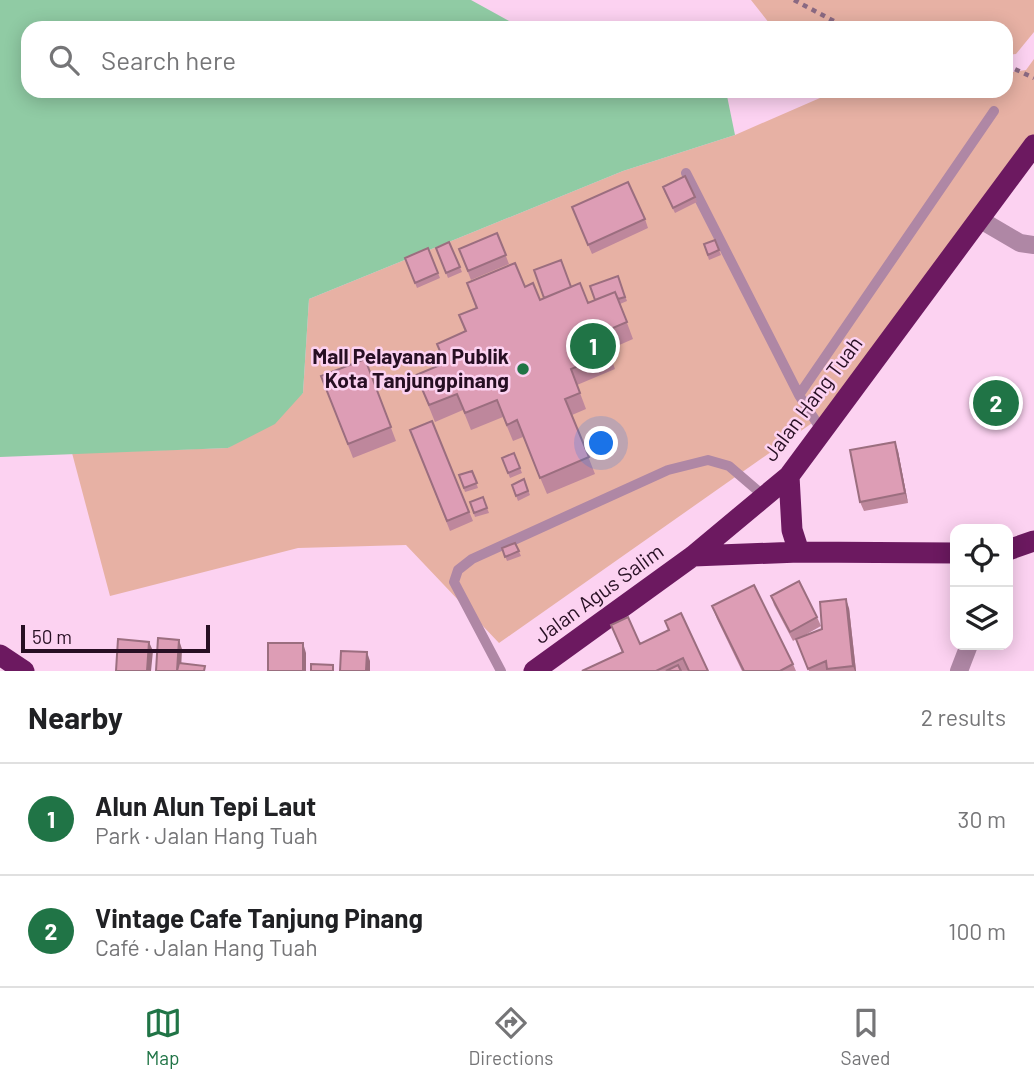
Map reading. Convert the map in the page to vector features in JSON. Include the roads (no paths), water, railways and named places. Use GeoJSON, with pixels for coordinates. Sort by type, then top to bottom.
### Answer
{"type":"FeatureCollection","features":[{"type":"Feature","properties":{"kind":"highway","name":"Jalan Hang Tuah"},"geometry":{"type":"LineString","coordinates":[[693,556],[789,476],[1034,145]]}},
{"type":"Feature","properties":{"kind":"highway"},"geometry":{"type":"LineString","coordinates":[[789,476],[792,530],[799,552]]}},
{"type":"Feature","properties":{"kind":"highway"},"geometry":{"type":"LineString","coordinates":[[1013,548],[1034,541]]}},
{"type":"Feature","properties":{"kind":"highway"},"geometry":{"type":"LineString","coordinates":[[693,556],[799,552],[950,553]]}},
{"type":"Feature","properties":{"kind":"highway","name":"Jalan Agus Salim"},"geometry":{"type":"LineString","coordinates":[[534,671],[693,556]]}},
{"type":"Feature","properties":{"kind":"highway"},"geometry":{"type":"LineString","coordinates":[[0,656],[24,671]]}},
{"type":"Feature","properties":{"kind":"street"},"geometry":{"type":"LineString","coordinates":[[979,219],[1020,243],[1034,245]]}},
{"type":"Feature","properties":{"kind":"street"},"geometry":{"type":"LineString","coordinates":[[960,671],[967,650]]}},
{"type":"Feature","properties":{"kind":"lane"},"geometry":{"type":"LineString","coordinates":[[799,395],[994,111]]}},
{"type":"Feature","properties":{"kind":"lane"},"geometry":{"type":"LineString","coordinates":[[686,173],[799,395],[822,431]]}},
{"type":"Feature","properties":{"kind":"lane"},"geometry":{"type":"LineString","coordinates":[[501,671],[454,582],[458,570],[472,559],[668,470],[708,460],[729,466],[764,496]]}},
{"type":"Feature","properties":{"kind":"place","name":"Alun Alun Tepi Laut"},"geometry":{"type":"Point","coordinates":[593,346]}},
{"type":"Feature","properties":{"kind":"place","name":"Mall Pelayanan Publik Kota Tanjungpinang"},"geometry":{"type":"Point","coordinates":[523,369]}},
{"type":"Feature","properties":{"kind":"place","name":"Vintage Cafe Tanjung Pinang"},"geometry":{"type":"Point","coordinates":[996,403]}}]}
